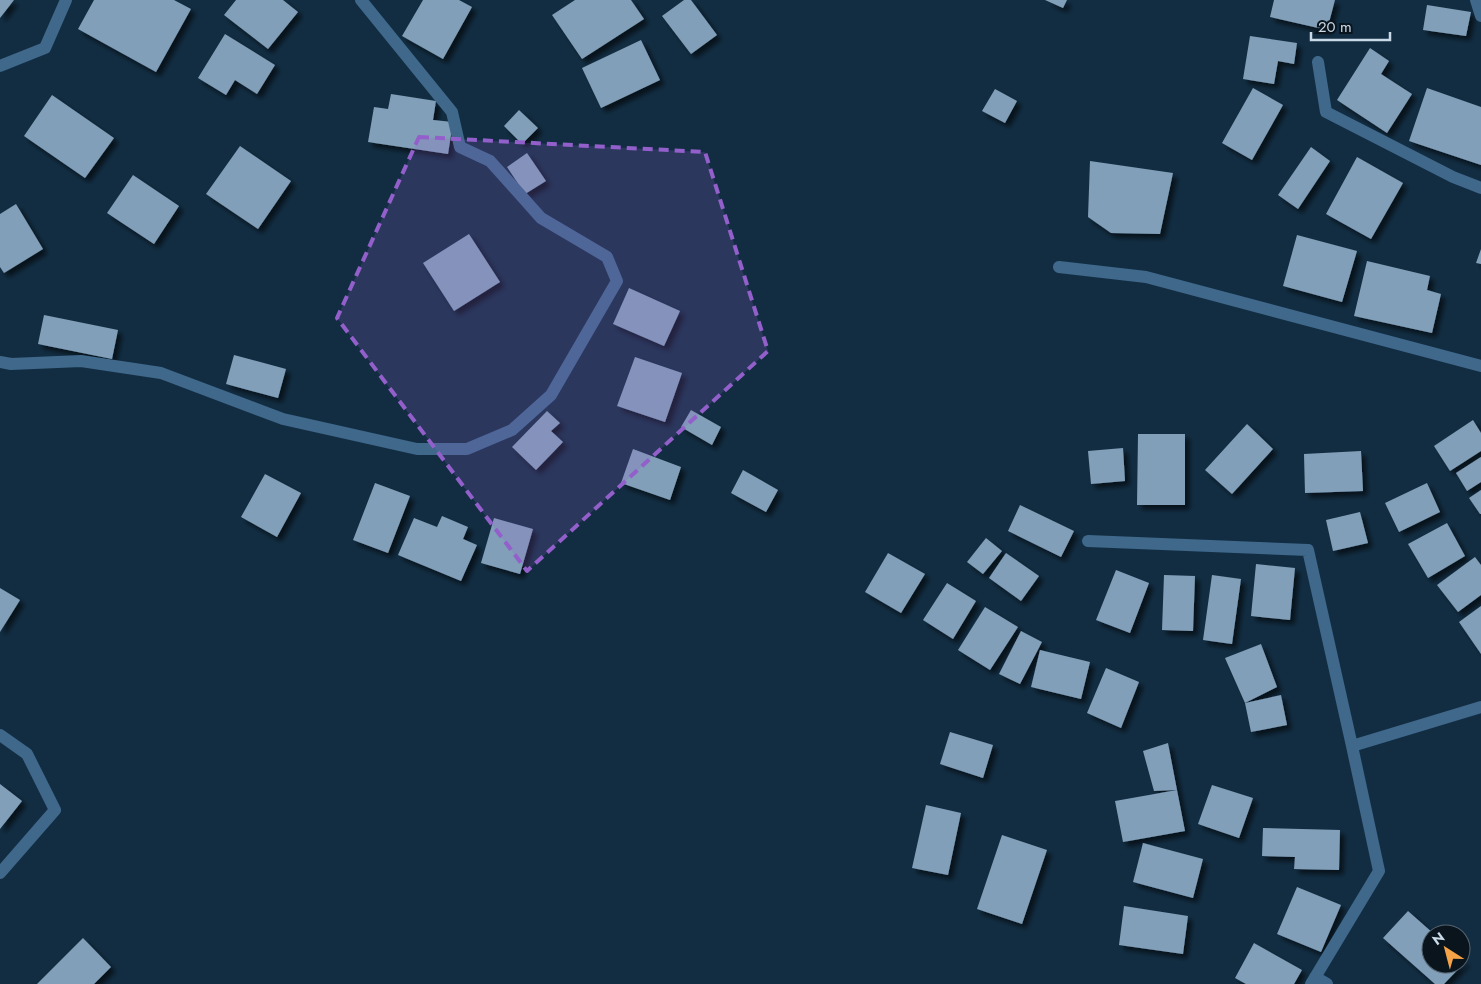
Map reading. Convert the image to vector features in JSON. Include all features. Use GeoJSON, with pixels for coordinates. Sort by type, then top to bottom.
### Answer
{"type":"FeatureCollection","features":[{"type":"Feature","properties":{"kind":"street"},"geometry":{"type":"LineString","coordinates":[[0,66],[45,48],[66,0]]}},
{"type":"Feature","properties":{"kind":"street"},"geometry":{"type":"LineString","coordinates":[[0,362],[11,364],[80,361],[161,373],[283,419],[417,449],[467,450],[512,430],[551,395],[617,281],[607,257],[540,218],[490,160],[460,147],[452,112],[361,0]]}},
{"type":"Feature","properties":{"kind":"street"},"geometry":{"type":"LineString","coordinates":[[1476,0],[1481,16]]}},
{"type":"Feature","properties":{"kind":"street"},"geometry":{"type":"LineString","coordinates":[[1318,62],[1326,112],[1453,178],[1481,188]]}},
{"type":"Feature","properties":{"kind":"street"},"geometry":{"type":"LineString","coordinates":[[1059,267],[1146,277],[1481,366]]}},
{"type":"Feature","properties":{"kind":"street"},"geometry":{"type":"LineString","coordinates":[[1088,541],[1308,550],[1379,871],[1313,981],[1327,984]]}},
{"type":"Feature","properties":{"kind":"street"},"geometry":{"type":"LineString","coordinates":[[1352,746],[1481,706]]}},
{"type":"Feature","properties":{"kind":"street"},"geometry":{"type":"LineString","coordinates":[[0,735],[27,754],[55,810],[0,873]]}},
{"type":"Feature","properties":{"kind":"highlighted area"},"geometry":{"type":"Polygon","coordinates":[[[419,137],[705,152],[768,351],[527,571],[337,318],[419,137]]]}},
{"type":"Feature","properties":{"kind":"building"},"geometry":{"type":"Polygon","coordinates":[[[0,0],[14,0],[0,18],[0,0]]]}},
{"type":"Feature","properties":{"kind":"building"},"geometry":{"type":"Polygon","coordinates":[[[94,0],[174,0],[191,9],[156,72],[78,29],[94,0]]]}},
{"type":"Feature","properties":{"kind":"building"},"geometry":{"type":"Polygon","coordinates":[[[236,0],[283,0],[298,12],[268,49],[224,15],[236,0]]]}},
{"type":"Feature","properties":{"kind":"building"},"geometry":{"type":"Polygon","coordinates":[[[423,0],[459,0],[472,7],[443,59],[402,36],[423,0]]]}},
{"type":"Feature","properties":{"kind":"building"},"geometry":{"type":"Polygon","coordinates":[[[575,0],[631,0],[644,19],[582,59],[552,15],[575,0]]]}},
{"type":"Feature","properties":{"kind":"building"},"geometry":{"type":"Polygon","coordinates":[[[684,0],[691,0],[717,35],[691,54],[662,16],[684,0]]]}},
{"type":"Feature","properties":{"kind":"building"},"geometry":{"type":"Polygon","coordinates":[[[1045,0],[1067,0],[1063,8],[1045,0]]]}},
{"type":"Feature","properties":{"kind":"building"},"geometry":{"type":"Polygon","coordinates":[[[1274,0],[1335,0],[1327,30],[1270,17],[1274,0]]]}},
{"type":"Feature","properties":{"kind":"building"},"geometry":{"type":"Polygon","coordinates":[[[1427,5],[1471,12],[1466,36],[1423,30],[1427,5]]]}},
{"type":"Feature","properties":{"kind":"building"},"geometry":{"type":"Polygon","coordinates":[[[225,34],[275,65],[257,94],[235,80],[226,95],[198,78],[225,34]]]}},
{"type":"Feature","properties":{"kind":"building"},"geometry":{"type":"Polygon","coordinates":[[[1250,36],[1297,43],[1294,64],[1278,61],[1274,84],[1243,79],[1250,36]]]}},
{"type":"Feature","properties":{"kind":"building"},"geometry":{"type":"Polygon","coordinates":[[[641,40],[660,80],[601,108],[582,68],[641,40]]]}},
{"type":"Feature","properties":{"kind":"building"},"geometry":{"type":"Polygon","coordinates":[[[1370,48],[1389,61],[1381,74],[1412,94],[1387,133],[1337,100],[1370,48]]]}},
{"type":"Feature","properties":{"kind":"building"},"geometry":{"type":"Polygon","coordinates":[[[1253,88],[1283,105],[1252,160],[1222,143],[1253,88]]]}},
{"type":"Feature","properties":{"kind":"building"},"geometry":{"type":"Polygon","coordinates":[[[1427,88],[1481,107],[1481,165],[1409,141],[1427,88]]]}},
{"type":"Feature","properties":{"kind":"building"},"geometry":{"type":"Polygon","coordinates":[[[995,89],[1017,101],[1005,123],[982,111],[995,89]]]}},
{"type":"Feature","properties":{"kind":"building"},"geometry":{"type":"Polygon","coordinates":[[[391,94],[436,101],[433,120],[453,122],[448,154],[368,142],[374,107],[388,109],[391,94]]]}},
{"type":"Feature","properties":{"kind":"building"},"geometry":{"type":"Polygon","coordinates":[[[52,95],[114,138],[85,178],[24,136],[52,95]]]}},
{"type":"Feature","properties":{"kind":"building"},"geometry":{"type":"Polygon","coordinates":[[[519,110],[538,128],[522,144],[504,126],[519,110]]]}},
{"type":"Feature","properties":{"kind":"building"},"geometry":{"type":"Polygon","coordinates":[[[240,146],[291,181],[258,229],[206,194],[240,146]]]}},
{"type":"Feature","properties":{"kind":"building"},"geometry":{"type":"Polygon","coordinates":[[[1311,147],[1330,161],[1298,209],[1278,195],[1311,147]]]}},
{"type":"Feature","properties":{"kind":"building"},"geometry":{"type":"Polygon","coordinates":[[[527,153],[546,181],[525,194],[507,167],[527,153]]]}},
{"type":"Feature","properties":{"kind":"building"},"geometry":{"type":"Polygon","coordinates":[[[1357,157],[1403,183],[1371,239],[1326,214],[1357,157]]]}},
{"type":"Feature","properties":{"kind":"building"},"geometry":{"type":"Polygon","coordinates":[[[1090,161],[1173,173],[1160,234],[1111,233],[1088,217],[1090,161]]]}},
{"type":"Feature","properties":{"kind":"building"},"geometry":{"type":"Polygon","coordinates":[[[133,175],[179,206],[154,244],[107,213],[133,175]]]}},
{"type":"Feature","properties":{"kind":"building"},"geometry":{"type":"Polygon","coordinates":[[[16,204],[43,249],[4,273],[0,267],[0,214],[16,204]]]}},
{"type":"Feature","properties":{"kind":"building"},"geometry":{"type":"Polygon","coordinates":[[[469,234],[500,282],[454,311],[423,263],[469,234]]]}},
{"type":"Feature","properties":{"kind":"building"},"geometry":{"type":"Polygon","coordinates":[[[1297,235],[1357,251],[1342,302],[1283,286],[1297,235]]]}},
{"type":"Feature","properties":{"kind":"building"},"geometry":{"type":"Polygon","coordinates":[[[1481,249],[1481,264],[1476,263],[1481,249]]]}},
{"type":"Feature","properties":{"kind":"building"},"geometry":{"type":"Polygon","coordinates":[[[1367,261],[1430,276],[1427,290],[1441,294],[1432,333],[1354,316],[1367,261]]]}},
{"type":"Feature","properties":{"kind":"building"},"geometry":{"type":"Polygon","coordinates":[[[629,288],[680,311],[664,346],[613,324],[629,288]]]}},
{"type":"Feature","properties":{"kind":"building"},"geometry":{"type":"Polygon","coordinates":[[[44,315],[118,330],[112,359],[38,344],[44,315]]]}},
{"type":"Feature","properties":{"kind":"building"},"geometry":{"type":"Polygon","coordinates":[[[234,355],[286,369],[278,398],[226,384],[234,355]]]}},
{"type":"Feature","properties":{"kind":"building"},"geometry":{"type":"Polygon","coordinates":[[[635,357],[682,373],[665,422],[617,406],[635,357]]]}},
{"type":"Feature","properties":{"kind":"building"},"geometry":{"type":"Polygon","coordinates":[[[691,410],[721,427],[712,445],[681,427],[691,410]]]}},
{"type":"Feature","properties":{"kind":"building"},"geometry":{"type":"Polygon","coordinates":[[[547,411],[560,423],[551,431],[563,442],[536,470],[512,447],[547,411]]]}},
{"type":"Feature","properties":{"kind":"building"},"geometry":{"type":"Polygon","coordinates":[[[1473,420],[1481,433],[1481,451],[1450,471],[1434,446],[1473,420]]]}},
{"type":"Feature","properties":{"kind":"building"},"geometry":{"type":"Polygon","coordinates":[[[1247,424],[1273,449],[1232,494],[1205,470],[1247,424]]]}},
{"type":"Feature","properties":{"kind":"building"},"geometry":{"type":"Polygon","coordinates":[[[1138,434],[1185,434],[1185,505],[1137,505],[1138,434]]]}},
{"type":"Feature","properties":{"kind":"building"},"geometry":{"type":"Polygon","coordinates":[[[1123,448],[1125,481],[1091,484],[1088,451],[1123,448]]]}},
{"type":"Feature","properties":{"kind":"building"},"geometry":{"type":"Polygon","coordinates":[[[633,449],[681,467],[670,500],[621,483],[633,449]]]}},
{"type":"Feature","properties":{"kind":"building"},"geometry":{"type":"Polygon","coordinates":[[[1361,451],[1363,491],[1305,493],[1304,454],[1361,451]]]}},
{"type":"Feature","properties":{"kind":"building"},"geometry":{"type":"Polygon","coordinates":[[[1481,457],[1481,482],[1467,491],[1456,473],[1481,457]]]}},
{"type":"Feature","properties":{"kind":"building"},"geometry":{"type":"Polygon","coordinates":[[[743,470],[778,490],[766,512],[731,493],[743,470]]]}},
{"type":"Feature","properties":{"kind":"building"},"geometry":{"type":"Polygon","coordinates":[[[265,474],[301,493],[277,537],[241,517],[265,474]]]}},
{"type":"Feature","properties":{"kind":"building"},"geometry":{"type":"Polygon","coordinates":[[[375,483],[410,496],[388,553],[353,540],[375,483]]]}},
{"type":"Feature","properties":{"kind":"building"},"geometry":{"type":"Polygon","coordinates":[[[1427,483],[1440,512],[1399,532],[1385,503],[1427,483]]]}},
{"type":"Feature","properties":{"kind":"building"},"geometry":{"type":"Polygon","coordinates":[[[1481,490],[1481,514],[1480,514],[1469,498],[1481,490]]]}},
{"type":"Feature","properties":{"kind":"building"},"geometry":{"type":"Polygon","coordinates":[[[1020,505],[1074,531],[1061,557],[1008,531],[1020,505]]]}},
{"type":"Feature","properties":{"kind":"building"},"geometry":{"type":"Polygon","coordinates":[[[1360,512],[1368,543],[1333,551],[1326,520],[1360,512]]]}},
{"type":"Feature","properties":{"kind":"building"},"geometry":{"type":"Polygon","coordinates":[[[442,516],[468,527],[463,539],[477,545],[461,581],[398,555],[414,518],[437,527],[442,516]]]}},
{"type":"Feature","properties":{"kind":"building"},"geometry":{"type":"Polygon","coordinates":[[[494,518],[533,529],[520,574],[481,563],[494,518]]]}},
{"type":"Feature","properties":{"kind":"building"},"geometry":{"type":"Polygon","coordinates":[[[1447,523],[1465,556],[1428,578],[1408,544],[1447,523]]]}},
{"type":"Feature","properties":{"kind":"building"},"geometry":{"type":"Polygon","coordinates":[[[986,538],[1002,551],[983,574],[967,562],[986,538]]]}},
{"type":"Feature","properties":{"kind":"building"},"geometry":{"type":"Polygon","coordinates":[[[888,553],[925,574],[901,613],[865,592],[888,553]]]}},
{"type":"Feature","properties":{"kind":"building"},"geometry":{"type":"Polygon","coordinates":[[[1006,553],[1039,576],[1021,601],[989,578],[1006,553]]]}},
{"type":"Feature","properties":{"kind":"building"},"geometry":{"type":"Polygon","coordinates":[[[1475,557],[1481,565],[1481,595],[1458,612],[1437,585],[1475,557]]]}},
{"type":"Feature","properties":{"kind":"building"},"geometry":{"type":"Polygon","coordinates":[[[1256,564],[1295,568],[1290,620],[1251,616],[1256,564]]]}},
{"type":"Feature","properties":{"kind":"building"},"geometry":{"type":"Polygon","coordinates":[[[1116,570],[1149,583],[1130,633],[1096,620],[1116,570]]]}},
{"type":"Feature","properties":{"kind":"building"},"geometry":{"type":"Polygon","coordinates":[[[1164,575],[1195,576],[1193,631],[1162,630],[1164,575]]]}},
{"type":"Feature","properties":{"kind":"building"},"geometry":{"type":"Polygon","coordinates":[[[1212,575],[1241,579],[1232,644],[1203,640],[1212,575]]]}},
{"type":"Feature","properties":{"kind":"building"},"geometry":{"type":"Polygon","coordinates":[[[947,583],[976,601],[953,639],[923,620],[947,583]]]}},
{"type":"Feature","properties":{"kind":"building"},"geometry":{"type":"Polygon","coordinates":[[[0,588],[20,600],[0,632],[0,588]]]}},
{"type":"Feature","properties":{"kind":"building"},"geometry":{"type":"Polygon","coordinates":[[[1481,606],[1481,654],[1459,622],[1481,606]]]}},
{"type":"Feature","properties":{"kind":"building"},"geometry":{"type":"Polygon","coordinates":[[[985,607],[1018,627],[990,670],[958,650],[985,607]]]}},
{"type":"Feature","properties":{"kind":"building"},"geometry":{"type":"Polygon","coordinates":[[[1021,631],[1042,642],[1020,684],[999,674],[1021,631]]]}},
{"type":"Feature","properties":{"kind":"building"},"geometry":{"type":"Polygon","coordinates":[[[1261,644],[1277,687],[1245,703],[1225,658],[1261,644]]]}},
{"type":"Feature","properties":{"kind":"building"},"geometry":{"type":"Polygon","coordinates":[[[1040,650],[1090,662],[1081,699],[1031,687],[1040,650]]]}},
{"type":"Feature","properties":{"kind":"building"},"geometry":{"type":"Polygon","coordinates":[[[1106,668],[1139,682],[1121,728],[1087,713],[1106,668]]]}},
{"type":"Feature","properties":{"kind":"building"},"geometry":{"type":"Polygon","coordinates":[[[1281,695],[1287,725],[1251,732],[1245,703],[1281,695]]]}},
{"type":"Feature","properties":{"kind":"building"},"geometry":{"type":"Polygon","coordinates":[[[950,732],[993,745],[983,778],[940,764],[950,732]]]}},
{"type":"Feature","properties":{"kind":"building"},"geometry":{"type":"Polygon","coordinates":[[[1168,743],[1177,790],[1154,791],[1143,751],[1168,743]]]}},
{"type":"Feature","properties":{"kind":"building"},"geometry":{"type":"Polygon","coordinates":[[[0,784],[22,801],[0,829],[0,784]]]}},
{"type":"Feature","properties":{"kind":"building"},"geometry":{"type":"Polygon","coordinates":[[[1212,785],[1253,798],[1239,838],[1198,824],[1212,785]]]}},
{"type":"Feature","properties":{"kind":"building"},"geometry":{"type":"Polygon","coordinates":[[[1177,790],[1185,831],[1123,842],[1115,801],[1177,790]]]}},
{"type":"Feature","properties":{"kind":"building"},"geometry":{"type":"Polygon","coordinates":[[[926,805],[961,813],[948,875],[912,868],[926,805]]]}},
{"type":"Feature","properties":{"kind":"building"},"geometry":{"type":"Polygon","coordinates":[[[1263,828],[1340,830],[1339,870],[1294,869],[1295,857],[1262,856],[1263,828]]]}},
{"type":"Feature","properties":{"kind":"building"},"geometry":{"type":"Polygon","coordinates":[[[1002,835],[1047,850],[1022,924],[977,909],[1002,835]]]}},
{"type":"Feature","properties":{"kind":"building"},"geometry":{"type":"Polygon","coordinates":[[[1143,843],[1203,859],[1193,898],[1133,882],[1143,843]]]}},
{"type":"Feature","properties":{"kind":"building"},"geometry":{"type":"Polygon","coordinates":[[[1297,887],[1341,905],[1321,952],[1277,934],[1297,887]]]}},
{"type":"Feature","properties":{"kind":"building"},"geometry":{"type":"Polygon","coordinates":[[[1124,906],[1188,916],[1183,954],[1119,945],[1124,906]]]}},
{"type":"Feature","properties":{"kind":"building"},"geometry":{"type":"Polygon","coordinates":[[[1408,911],[1423,924],[1421,924],[1421,972],[1383,938],[1408,911]]]}},
{"type":"Feature","properties":{"kind":"building"},"geometry":{"type":"Polygon","coordinates":[[[83,938],[111,967],[94,984],[37,984],[83,938]]]}},
{"type":"Feature","properties":{"kind":"building"},"geometry":{"type":"Polygon","coordinates":[[[1254,943],[1302,970],[1294,984],[1246,984],[1235,978],[1254,943]]]}},
{"type":"Feature","properties":{"kind":"building"},"geometry":{"type":"Polygon","coordinates":[[[1424,974],[1454,974],[1444,984],[1435,984],[1424,974]]]}}]}
